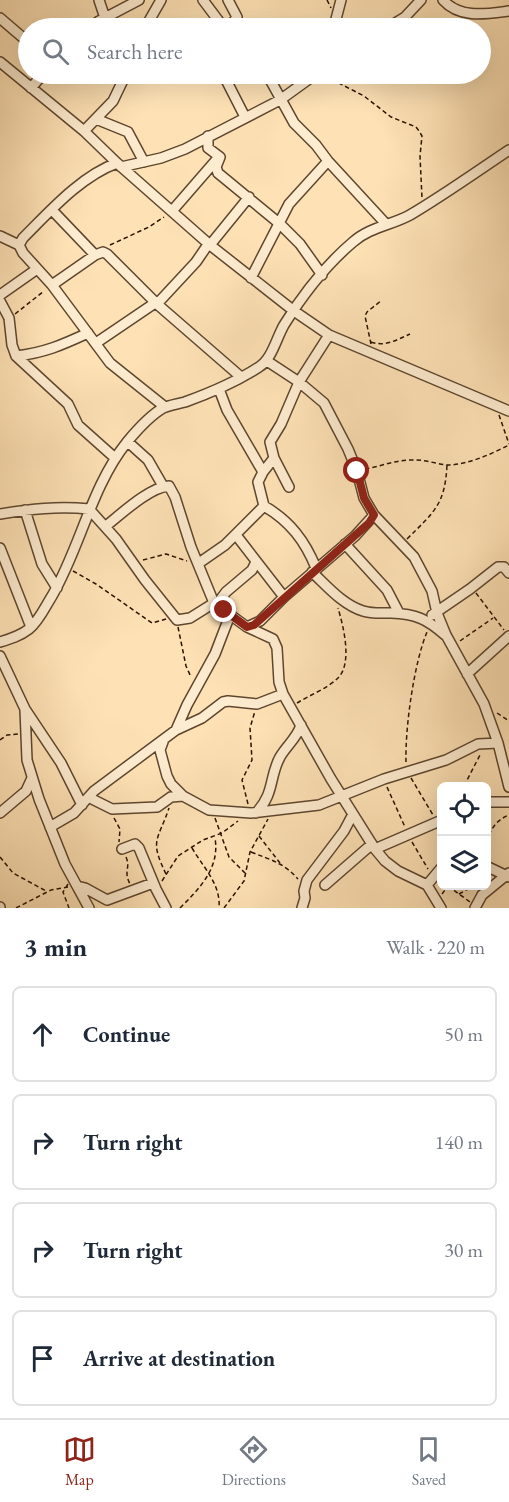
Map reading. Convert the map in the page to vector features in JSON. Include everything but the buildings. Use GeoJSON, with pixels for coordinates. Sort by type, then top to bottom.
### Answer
{"type":"FeatureCollection","features":[{"type":"Feature","properties":{"kind":"street"},"geometry":{"type":"LineString","coordinates":[[99,0],[105,18],[139,0]]}},
{"type":"Feature","properties":{"kind":"street"},"geometry":{"type":"LineString","coordinates":[[151,18],[161,0]]}},
{"type":"Feature","properties":{"kind":"street"},"geometry":{"type":"LineString","coordinates":[[203,0],[216,18]]}},
{"type":"Feature","properties":{"kind":"street"},"geometry":{"type":"LineString","coordinates":[[228,0],[236,18]]}},
{"type":"Feature","properties":{"kind":"street"},"geometry":{"type":"LineString","coordinates":[[336,18],[341,0]]}},
{"type":"Feature","properties":{"kind":"street"},"geometry":{"type":"LineString","coordinates":[[403,18],[421,0]]}},
{"type":"Feature","properties":{"kind":"street"},"geometry":{"type":"LineString","coordinates":[[443,0],[457,12],[473,14],[509,11]]}},
{"type":"Feature","properties":{"kind":"street"},"geometry":{"type":"LineString","coordinates":[[0,18],[18,33]]}},
{"type":"Feature","properties":{"kind":"street"},"geometry":{"type":"LineString","coordinates":[[0,62],[18,77]]}},
{"type":"Feature","properties":{"kind":"street"},"geometry":{"type":"LineString","coordinates":[[26,84],[84,131],[119,165],[251,278],[329,335],[509,411]]}},
{"type":"Feature","properties":{"kind":"street"},"geometry":{"type":"LineString","coordinates":[[31,88],[34,84]]}},
{"type":"Feature","properties":{"kind":"street"},"geometry":{"type":"LineString","coordinates":[[84,131],[113,101],[121,84]]}},
{"type":"Feature","properties":{"kind":"street"},"geometry":{"type":"LineString","coordinates":[[228,84],[245,117]]}},
{"type":"Feature","properties":{"kind":"street"},"geometry":{"type":"LineString","coordinates":[[272,84],[294,123],[386,224]]}},
{"type":"Feature","properties":{"kind":"street"},"geometry":{"type":"LineString","coordinates":[[19,245],[23,238],[93,173],[119,165],[144,162],[180,151],[280,100],[303,84]]}},
{"type":"Feature","properties":{"kind":"street"},"geometry":{"type":"LineString","coordinates":[[96,119],[128,132],[144,162]]}},
{"type":"Feature","properties":{"kind":"street"},"geometry":{"type":"LineString","coordinates":[[208,136],[208,148],[219,156]]}},
{"type":"Feature","properties":{"kind":"street"},"geometry":{"type":"LineString","coordinates":[[0,642],[23,634],[31,627],[57,588],[89,509],[115,458],[142,425],[165,407],[219,389],[267,361],[294,311],[322,275],[353,242],[422,208],[509,150]]}},
{"type":"Feature","properties":{"kind":"street"},"geometry":{"type":"LineString","coordinates":[[219,156],[216,167],[218,173],[280,224],[300,244],[322,275]]}},
{"type":"Feature","properties":{"kind":"street"},"geometry":{"type":"LineString","coordinates":[[172,211],[219,156]]}},
{"type":"Feature","properties":{"kind":"street"},"geometry":{"type":"LineString","coordinates":[[251,278],[293,198],[328,161]]}},
{"type":"Feature","properties":{"kind":"street"},"geometry":{"type":"LineString","coordinates":[[96,343],[156,304],[189,269],[249,197]]}},
{"type":"Feature","properties":{"kind":"street"},"geometry":{"type":"LineString","coordinates":[[52,210],[99,254],[118,264],[156,304],[242,377]]}},
{"type":"Feature","properties":{"kind":"street"},"geometry":{"type":"LineString","coordinates":[[0,236],[19,245],[23,253],[52,285],[118,370],[165,407]]}},
{"type":"Feature","properties":{"kind":"street"},"geometry":{"type":"LineString","coordinates":[[52,285],[99,254]]}},
{"type":"Feature","properties":{"kind":"street"},"geometry":{"type":"LineString","coordinates":[[0,295],[37,269]]}},
{"type":"Feature","properties":{"kind":"street"},"geometry":{"type":"LineString","coordinates":[[0,301],[9,318],[12,345],[16,356],[68,404],[78,425],[115,458]]}},
{"type":"Feature","properties":{"kind":"street"},"geometry":{"type":"LineString","coordinates":[[16,356],[52,350],[88,333]]}},
{"type":"Feature","properties":{"kind":"street"},"geometry":{"type":"LineString","coordinates":[[289,487],[274,458],[270,442],[281,424],[299,382],[329,335]]}},
{"type":"Feature","properties":{"kind":"street"},"geometry":{"type":"LineString","coordinates":[[267,361],[299,382],[324,403],[357,471],[364,498],[374,515],[414,557],[432,591],[437,613],[451,646],[484,704],[498,743],[509,787]]}},
{"type":"Feature","properties":{"kind":"street"},"geometry":{"type":"LineString","coordinates":[[219,389],[226,410],[263,472]]}},
{"type":"Feature","properties":{"kind":"street"},"geometry":{"type":"LineString","coordinates":[[128,441],[148,459],[163,486]]}},
{"type":"Feature","properties":{"kind":"street"},"geometry":{"type":"LineString","coordinates":[[274,458],[263,472],[258,486],[264,506],[287,522],[303,542],[314,570],[333,592],[355,608],[365,612],[399,613],[428,621],[446,635]]}},
{"type":"Feature","properties":{"kind":"street"},"geometry":{"type":"LineString","coordinates":[[106,526],[138,501],[163,486],[169,486],[215,604],[247,627],[269,636],[275,642],[278,675],[284,694],[351,812],[385,861],[398,871],[427,885],[439,904]]}},
{"type":"Feature","properties":{"kind":"street"},"geometry":{"type":"LineString","coordinates":[[199,563],[236,535],[264,506]]}},
{"type":"Feature","properties":{"kind":"street"},"geometry":{"type":"LineString","coordinates":[[0,514],[65,507],[89,509],[106,526],[175,618],[190,618],[215,604],[252,570],[256,562]]}},
{"type":"Feature","properties":{"kind":"street"},"geometry":{"type":"LineString","coordinates":[[25,510],[42,564],[57,588]]}},
{"type":"Feature","properties":{"kind":"street"},"geometry":{"type":"LineString","coordinates":[[247,627],[260,621],[314,570],[369,523],[374,515]]}},
{"type":"Feature","properties":{"kind":"street"},"geometry":{"type":"LineString","coordinates":[[236,535],[284,597]]}},
{"type":"Feature","properties":{"kind":"street"},"geometry":{"type":"LineString","coordinates":[[345,544],[387,590],[399,613]]}},
{"type":"Feature","properties":{"kind":"street"},"geometry":{"type":"LineString","coordinates":[[0,548],[31,627]]}},
{"type":"Feature","properties":{"kind":"street"},"geometry":{"type":"LineString","coordinates":[[428,621],[498,567],[504,567],[509,573]]}},
{"type":"Feature","properties":{"kind":"street"},"geometry":{"type":"LineString","coordinates":[[176,730],[215,654],[230,615]]}},
{"type":"Feature","properties":{"kind":"street"},"geometry":{"type":"LineString","coordinates":[[467,674],[509,636]]}},
{"type":"Feature","properties":{"kind":"street"},"geometry":{"type":"LineString","coordinates":[[0,656],[25,709],[56,754],[82,805]]}},
{"type":"Feature","properties":{"kind":"street"},"geometry":{"type":"LineString","coordinates":[[50,827],[74,813],[105,783],[163,742],[176,730],[202,718],[223,702],[256,704],[284,694]]}},
{"type":"Feature","properties":{"kind":"street"},"geometry":{"type":"LineString","coordinates":[[25,709],[27,760],[31,786],[72,877],[89,908]]}},
{"type":"Feature","properties":{"kind":"street"},"geometry":{"type":"LineString","coordinates":[[252,813],[269,794],[280,757],[298,734],[301,725]]}},
{"type":"Feature","properties":{"kind":"street"},"geometry":{"type":"LineString","coordinates":[[163,742],[160,750],[165,771],[179,796],[209,810],[252,813],[313,807],[446,760],[478,744],[498,743]]}},
{"type":"Feature","properties":{"kind":"street"},"geometry":{"type":"LineString","coordinates":[[0,813],[31,786]]}},
{"type":"Feature","properties":{"kind":"street"},"geometry":{"type":"LineString","coordinates":[[314,908],[303,899],[308,880],[344,831],[356,791]]}},
{"type":"Feature","properties":{"kind":"street"},"geometry":{"type":"LineString","coordinates":[[90,798],[112,809],[157,807],[179,796]]}},
{"type":"Feature","properties":{"kind":"street"},"geometry":{"type":"LineString","coordinates":[[491,802],[509,802]]}},
{"type":"Feature","properties":{"kind":"street"},"geometry":{"type":"LineString","coordinates":[[325,885],[374,846],[437,822]]}},
{"type":"Feature","properties":{"kind":"street"},"geometry":{"type":"LineString","coordinates":[[122,849],[131,845],[137,846],[166,908]]}},
{"type":"Feature","properties":{"kind":"street"},"geometry":{"type":"LineString","coordinates":[[491,869],[508,875]]}},
{"type":"Feature","properties":{"kind":"street"},"geometry":{"type":"LineString","coordinates":[[427,885],[437,872]]}},
{"type":"Feature","properties":{"kind":"street"},"geometry":{"type":"LineString","coordinates":[[475,907],[480,898],[508,875]]}},
{"type":"Feature","properties":{"kind":"street"},"geometry":{"type":"LineString","coordinates":[[77,886],[85,888],[108,904],[154,886]]}},
{"type":"Feature","properties":{"kind":"path"},"geometry":{"type":"LineString","coordinates":[[339,84],[364,96],[391,117],[416,127],[419,131],[422,136],[420,156],[422,208]]}},
{"type":"Feature","properties":{"kind":"path"},"geometry":{"type":"LineString","coordinates":[[99,254],[112,244],[149,227],[172,211]]}},
{"type":"Feature","properties":{"kind":"path"},"geometry":{"type":"LineString","coordinates":[[9,318],[52,285]]}},
{"type":"Feature","properties":{"kind":"path"},"geometry":{"type":"LineString","coordinates":[[372,354],[365,316],[382,300]]}},
{"type":"Feature","properties":{"kind":"path"},"geometry":{"type":"LineString","coordinates":[[371,342],[380,345],[387,344],[410,334]]}},
{"type":"Feature","properties":{"kind":"path"},"geometry":{"type":"LineString","coordinates":[[357,471],[400,460],[417,459],[447,465],[480,458],[509,445],[496,405]]}},
{"type":"Feature","properties":{"kind":"path"},"geometry":{"type":"LineString","coordinates":[[402,544],[436,510],[446,483],[447,465]]}},
{"type":"Feature","properties":{"kind":"path"},"geometry":{"type":"LineString","coordinates":[[133,562],[166,554],[199,563]]}},
{"type":"Feature","properties":{"kind":"path"},"geometry":{"type":"LineString","coordinates":[[67,568],[96,584],[152,623],[175,618],[186,666],[198,687]]}},
{"type":"Feature","properties":{"kind":"path"},"geometry":{"type":"LineString","coordinates":[[470,590],[477,594],[493,618],[509,636]]}},
{"type":"Feature","properties":{"kind":"path"},"geometry":{"type":"LineString","coordinates":[[291,706],[337,679],[343,672],[345,641],[333,592]]}},
{"type":"Feature","properties":{"kind":"path"},"geometry":{"type":"LineString","coordinates":[[451,646],[493,618]]}},
{"type":"Feature","properties":{"kind":"path"},"geometry":{"type":"LineString","coordinates":[[428,621],[419,649],[406,760],[408,772],[437,816]]}},
{"type":"Feature","properties":{"kind":"path"},"geometry":{"type":"LineString","coordinates":[[154,886],[166,874],[178,856],[203,840],[222,833],[252,813],[242,780],[252,760],[250,728],[256,704]]}},
{"type":"Feature","properties":{"kind":"path"},"geometry":{"type":"LineString","coordinates":[[0,740],[7,735],[25,732]]}},
{"type":"Feature","properties":{"kind":"path"},"geometry":{"type":"LineString","coordinates":[[467,782],[487,743]]}},
{"type":"Feature","properties":{"kind":"path"},"geometry":{"type":"LineString","coordinates":[[166,874],[155,849],[157,836],[179,796]]}},
{"type":"Feature","properties":{"kind":"path"},"geometry":{"type":"LineString","coordinates":[[209,810],[222,833],[229,857],[246,874]]}},
{"type":"Feature","properties":{"kind":"path"},"geometry":{"type":"LineString","coordinates":[[224,908],[244,881],[250,852],[274,812]]}},
{"type":"Feature","properties":{"kind":"path"},"geometry":{"type":"LineString","coordinates":[[489,836],[500,819],[509,815]]}},
{"type":"Feature","properties":{"kind":"path"},"geometry":{"type":"LineString","coordinates":[[180,908],[206,880],[215,861],[217,850],[214,836]]}},
{"type":"Feature","properties":{"kind":"path"},"geometry":{"type":"LineString","coordinates":[[258,836],[280,864]]}},
{"type":"Feature","properties":{"kind":"path"},"geometry":{"type":"LineString","coordinates":[[191,847],[209,873],[219,896],[219,908]]}},
{"type":"Feature","properties":{"kind":"path"},"geometry":{"type":"LineString","coordinates":[[250,852],[288,868],[302,884],[303,899]]}},
{"type":"Feature","properties":{"kind":"path"},"geometry":{"type":"LineString","coordinates":[[0,857],[13,873],[47,892]]}},
{"type":"Feature","properties":{"kind":"path"},"geometry":{"type":"LineString","coordinates":[[69,908],[63,895],[72,877]]}},
{"type":"Feature","properties":{"kind":"path"},"geometry":{"type":"LineString","coordinates":[[16,908],[47,892],[77,886]]}},
{"type":"Feature","properties":{"kind":"path"},"geometry":{"type":"LineString","coordinates":[[458,894],[472,888],[486,893]]}},
{"type":"Feature","properties":{"kind":"path"},"geometry":{"type":"LineString","coordinates":[[439,904],[446,890]]}},
{"type":"Feature","properties":{"kind":"path"},"geometry":{"type":"LineString","coordinates":[[453,890],[475,907]]}},
{"type":"Feature","properties":{"kind":"route"},"geometry":{"type":"LineString","coordinates":[[224,610],[247,627],[254,625],[369,523],[374,515],[364,498],[357,471]]}}]}
